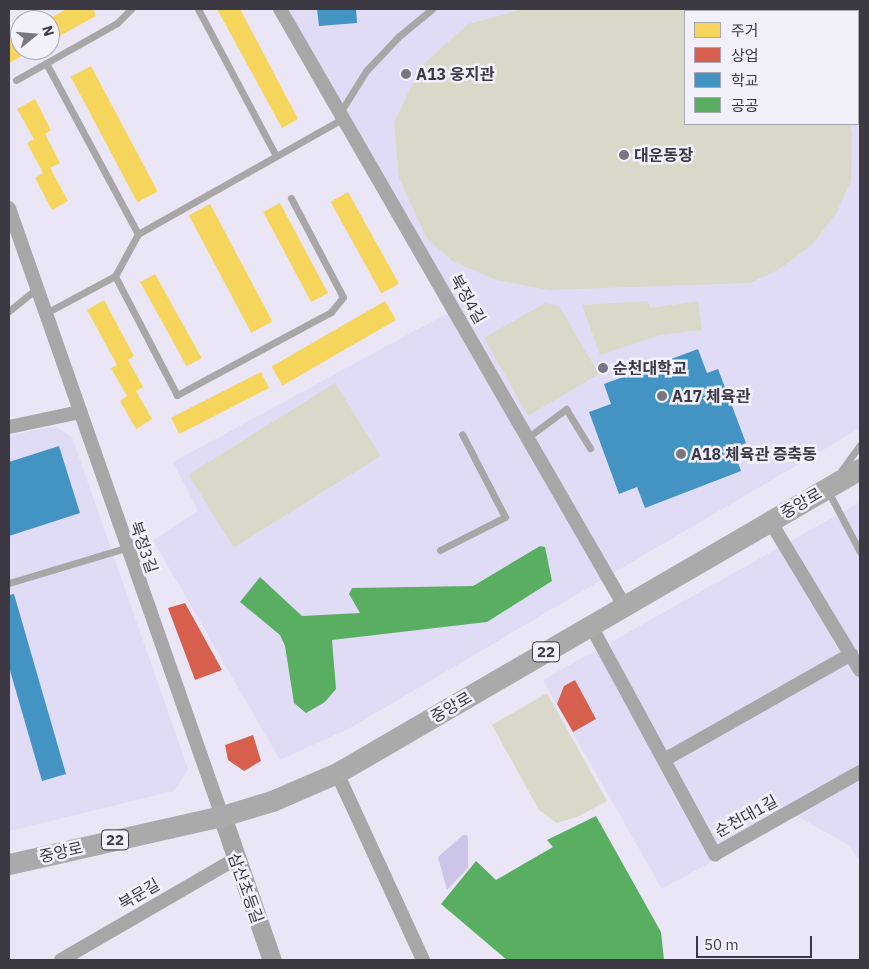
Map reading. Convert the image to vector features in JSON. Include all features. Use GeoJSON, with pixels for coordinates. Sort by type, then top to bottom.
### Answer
{"type":"FeatureCollection","features":[{"type":"Feature","properties":{"kind":"main road","name":"중앙로"},"geometry":{"type":"LineString","coordinates":[[9,864],[222,816],[272,801],[337,773],[860,469]]}},
{"type":"Feature","properties":{"kind":"street","name":"북정4길"},"geometry":{"type":"LineString","coordinates":[[280,9],[343,114],[625,607]]}},
{"type":"Feature","properties":{"kind":"street","name":"북정3길"},"geometry":{"type":"LineString","coordinates":[[9,208],[126,548],[222,816]]}},
{"type":"Feature","properties":{"kind":"street"},"geometry":{"type":"LineString","coordinates":[[9,427],[80,412]]}},
{"type":"Feature","properties":{"kind":"street"},"geometry":{"type":"LineString","coordinates":[[770,521],[860,670]]}},
{"type":"Feature","properties":{"kind":"street","name":"순천대1길"},"geometry":{"type":"LineString","coordinates":[[591,626],[715,854],[860,772]]}},
{"type":"Feature","properties":{"kind":"street"},"geometry":{"type":"LineString","coordinates":[[664,760],[851,654]]}},
{"type":"Feature","properties":{"kind":"street"},"geometry":{"type":"LineString","coordinates":[[337,773],[423,960]]}},
{"type":"Feature","properties":{"kind":"street","name":"삼산초등길"},"geometry":{"type":"LineString","coordinates":[[222,816],[272,960]]}},
{"type":"Feature","properties":{"kind":"street","name":"북문길"},"geometry":{"type":"LineString","coordinates":[[61,960],[235,858]]}},
{"type":"Feature","properties":{"kind":"lane"},"geometry":{"type":"LineString","coordinates":[[16,80],[117,23],[131,9]]}},
{"type":"Feature","properties":{"kind":"lane"},"geometry":{"type":"LineString","coordinates":[[198,9],[276,156]]}},
{"type":"Feature","properties":{"kind":"lane"},"geometry":{"type":"LineString","coordinates":[[46,313],[115,276],[138,234],[276,156],[343,114],[366,71],[398,37],[432,9]]}},
{"type":"Feature","properties":{"kind":"lane"},"geometry":{"type":"LineString","coordinates":[[46,63],[138,234]]}},
{"type":"Feature","properties":{"kind":"lane"},"geometry":{"type":"LineString","coordinates":[[115,276],[176,395],[331,312],[343,297],[291,198]]}},
{"type":"Feature","properties":{"kind":"lane"},"geometry":{"type":"LineString","coordinates":[[9,311],[37,288]]}},
{"type":"Feature","properties":{"kind":"lane"},"geometry":{"type":"LineString","coordinates":[[527,438],[566,410],[590,448]]}},
{"type":"Feature","properties":{"kind":"lane"},"geometry":{"type":"LineString","coordinates":[[440,550],[505,517],[462,434]]}},
{"type":"Feature","properties":{"kind":"lane"},"geometry":{"type":"LineString","coordinates":[[860,445],[829,487],[860,552]]}},
{"type":"Feature","properties":{"kind":"lane"},"geometry":{"type":"LineString","coordinates":[[9,583],[126,548]]}},
{"type":"Feature","properties":{"kind":"shaded area","name":"순천대학교"},"geometry":{"type":"Polygon","coordinates":[[[285,9],[860,9],[860,428],[350,728],[280,760],[153,540],[198,511],[173,462],[455,309],[285,9]]]}},
{"type":"Feature","properties":{"kind":"shaded area","name":"대운동장"},"geometry":{"type":"Polygon","coordinates":[[[524,9],[760,9],[684,10],[684,125],[849,125],[852,132],[851,181],[837,212],[812,245],[778,270],[750,283],[549,290],[496,280],[452,261],[426,237],[399,178],[394,123],[420,67],[468,24],[524,9]]]}},
{"type":"Feature","properties":{"kind":"shaded area"},"geometry":{"type":"Polygon","coordinates":[[[648,301],[650,308],[698,301],[702,330],[660,335],[600,355],[582,305],[648,301]]]}},
{"type":"Feature","properties":{"kind":"shaded area"},"geometry":{"type":"Polygon","coordinates":[[[545,303],[559,306],[599,374],[528,416],[484,338],[545,303]]]}},
{"type":"Feature","properties":{"kind":"shaded area"},"geometry":{"type":"Polygon","coordinates":[[[335,383],[381,456],[234,548],[188,475],[335,383]]]}},
{"type":"Feature","properties":{"kind":"shaded area"},"geometry":{"type":"Polygon","coordinates":[[[55,426],[72,437],[188,769],[174,791],[9,831],[9,436],[55,426]]]}},
{"type":"Feature","properties":{"kind":"shaded area"},"geometry":{"type":"Polygon","coordinates":[[[860,502],[860,860],[847,844],[795,815],[662,889],[543,680],[860,502]]]}},
{"type":"Feature","properties":{"kind":"shaded area"},"geometry":{"type":"Polygon","coordinates":[[[547,693],[607,801],[577,817],[557,823],[539,810],[492,725],[547,693]]]}},
{"type":"Feature","properties":{"kind":"shaded area"},"geometry":{"type":"Polygon","coordinates":[[[463,835],[467,835],[468,838],[468,868],[447,890],[438,857],[463,835]]]}},
{"type":"Feature","properties":{"kind":"building: 주거"},"geometry":{"type":"Polygon","coordinates":[[[67,9],[93,9],[96,16],[60,36],[60,13],[67,9]]]}},
{"type":"Feature","properties":{"kind":"building: 주거"},"geometry":{"type":"Polygon","coordinates":[[[217,9],[240,9],[298,119],[282,128],[217,9]]]}},
{"type":"Feature","properties":{"kind":"building: 주거"},"geometry":{"type":"Polygon","coordinates":[[[9,40],[10,60],[15,60],[9,63],[9,40]]]}},
{"type":"Feature","properties":{"kind":"building: 주거"},"geometry":{"type":"Polygon","coordinates":[[[91,66],[158,191],[137,202],[71,77],[91,66]]]}},
{"type":"Feature","properties":{"kind":"building: 주거"},"geometry":{"type":"Polygon","coordinates":[[[35,99],[51,130],[45,134],[60,163],[50,168],[68,201],[52,210],[35,178],[43,173],[27,143],[34,139],[17,109],[35,99]]]}},
{"type":"Feature","properties":{"kind":"building: 주거"},"geometry":{"type":"Polygon","coordinates":[[[348,192],[399,284],[381,294],[331,202],[348,192]]]}},
{"type":"Feature","properties":{"kind":"building: 주거"},"geometry":{"type":"Polygon","coordinates":[[[280,203],[328,293],[311,302],[263,212],[280,203]]]}},
{"type":"Feature","properties":{"kind":"building: 주거"},"geometry":{"type":"Polygon","coordinates":[[[210,204],[272,321],[251,333],[189,215],[210,204]]]}},
{"type":"Feature","properties":{"kind":"building: 주거"},"geometry":{"type":"Polygon","coordinates":[[[155,274],[202,358],[187,366],[140,282],[155,274]]]}},
{"type":"Feature","properties":{"kind":"building: 주거"},"geometry":{"type":"Polygon","coordinates":[[[104,300],[134,356],[128,360],[143,387],[136,391],[152,419],[136,429],[120,401],[127,396],[111,368],[117,365],[87,310],[104,300]]]}},
{"type":"Feature","properties":{"kind":"building: 주거"},"geometry":{"type":"Polygon","coordinates":[[[385,301],[396,320],[283,386],[272,367],[385,301]]]}},
{"type":"Feature","properties":{"kind":"building: 주거"},"geometry":{"type":"Polygon","coordinates":[[[261,372],[269,388],[179,434],[171,418],[261,372]]]}},
{"type":"Feature","properties":{"kind":"building: 상업"},"geometry":{"type":"Polygon","coordinates":[[[185,603],[222,670],[195,680],[168,608],[185,603]]]}},
{"type":"Feature","properties":{"kind":"building: 상업"},"geometry":{"type":"Polygon","coordinates":[[[575,680],[596,719],[573,732],[557,704],[564,686],[575,680]]]}},
{"type":"Feature","properties":{"kind":"building: 상업"},"geometry":{"type":"Polygon","coordinates":[[[253,735],[261,761],[244,771],[228,760],[225,745],[253,735]]]}},
{"type":"Feature","properties":{"kind":"building: 학교"},"geometry":{"type":"Polygon","coordinates":[[[317,9],[356,9],[357,23],[319,26],[317,9]]]}},
{"type":"Feature","properties":{"kind":"building: 학교"},"geometry":{"type":"Polygon","coordinates":[[[698,349],[707,373],[718,369],[746,443],[733,448],[741,471],[645,508],[637,487],[619,494],[589,412],[611,404],[604,384],[698,349]]]}},
{"type":"Feature","properties":{"kind":"building: 학교"},"geometry":{"type":"Polygon","coordinates":[[[59,446],[80,513],[9,536],[9,462],[59,446]]]}},
{"type":"Feature","properties":{"kind":"building: 학교"},"geometry":{"type":"Polygon","coordinates":[[[14,594],[66,774],[42,781],[9,667],[9,595],[14,594]]]}},
{"type":"Feature","properties":{"kind":"building: 공공"},"geometry":{"type":"Polygon","coordinates":[[[540,546],[545,547],[552,581],[487,622],[332,640],[336,689],[325,702],[306,713],[294,703],[285,646],[280,635],[240,602],[260,577],[302,616],[360,613],[349,594],[352,588],[473,586],[540,546]]]}},
{"type":"Feature","properties":{"kind":"building: 공공"},"geometry":{"type":"Polygon","coordinates":[[[596,816],[661,932],[664,960],[507,960],[441,904],[476,861],[496,880],[553,847],[547,840],[596,816]]]}},
{"type":"Feature","properties":{"kind":"place","name":"A13 웅지관"},"geometry":{"type":"Point","coordinates":[406,74]}},
{"type":"Feature","properties":{"kind":"place","name":"대운동장"},"geometry":{"type":"Point","coordinates":[624,155]}},
{"type":"Feature","properties":{"kind":"place","name":"순천대학교"},"geometry":{"type":"Point","coordinates":[603,368]}},
{"type":"Feature","properties":{"kind":"place","name":"A17 체육관"},"geometry":{"type":"Point","coordinates":[662,396]}},
{"type":"Feature","properties":{"kind":"place","name":"A18 체육관 증축동"},"geometry":{"type":"Point","coordinates":[681,454]}}]}
